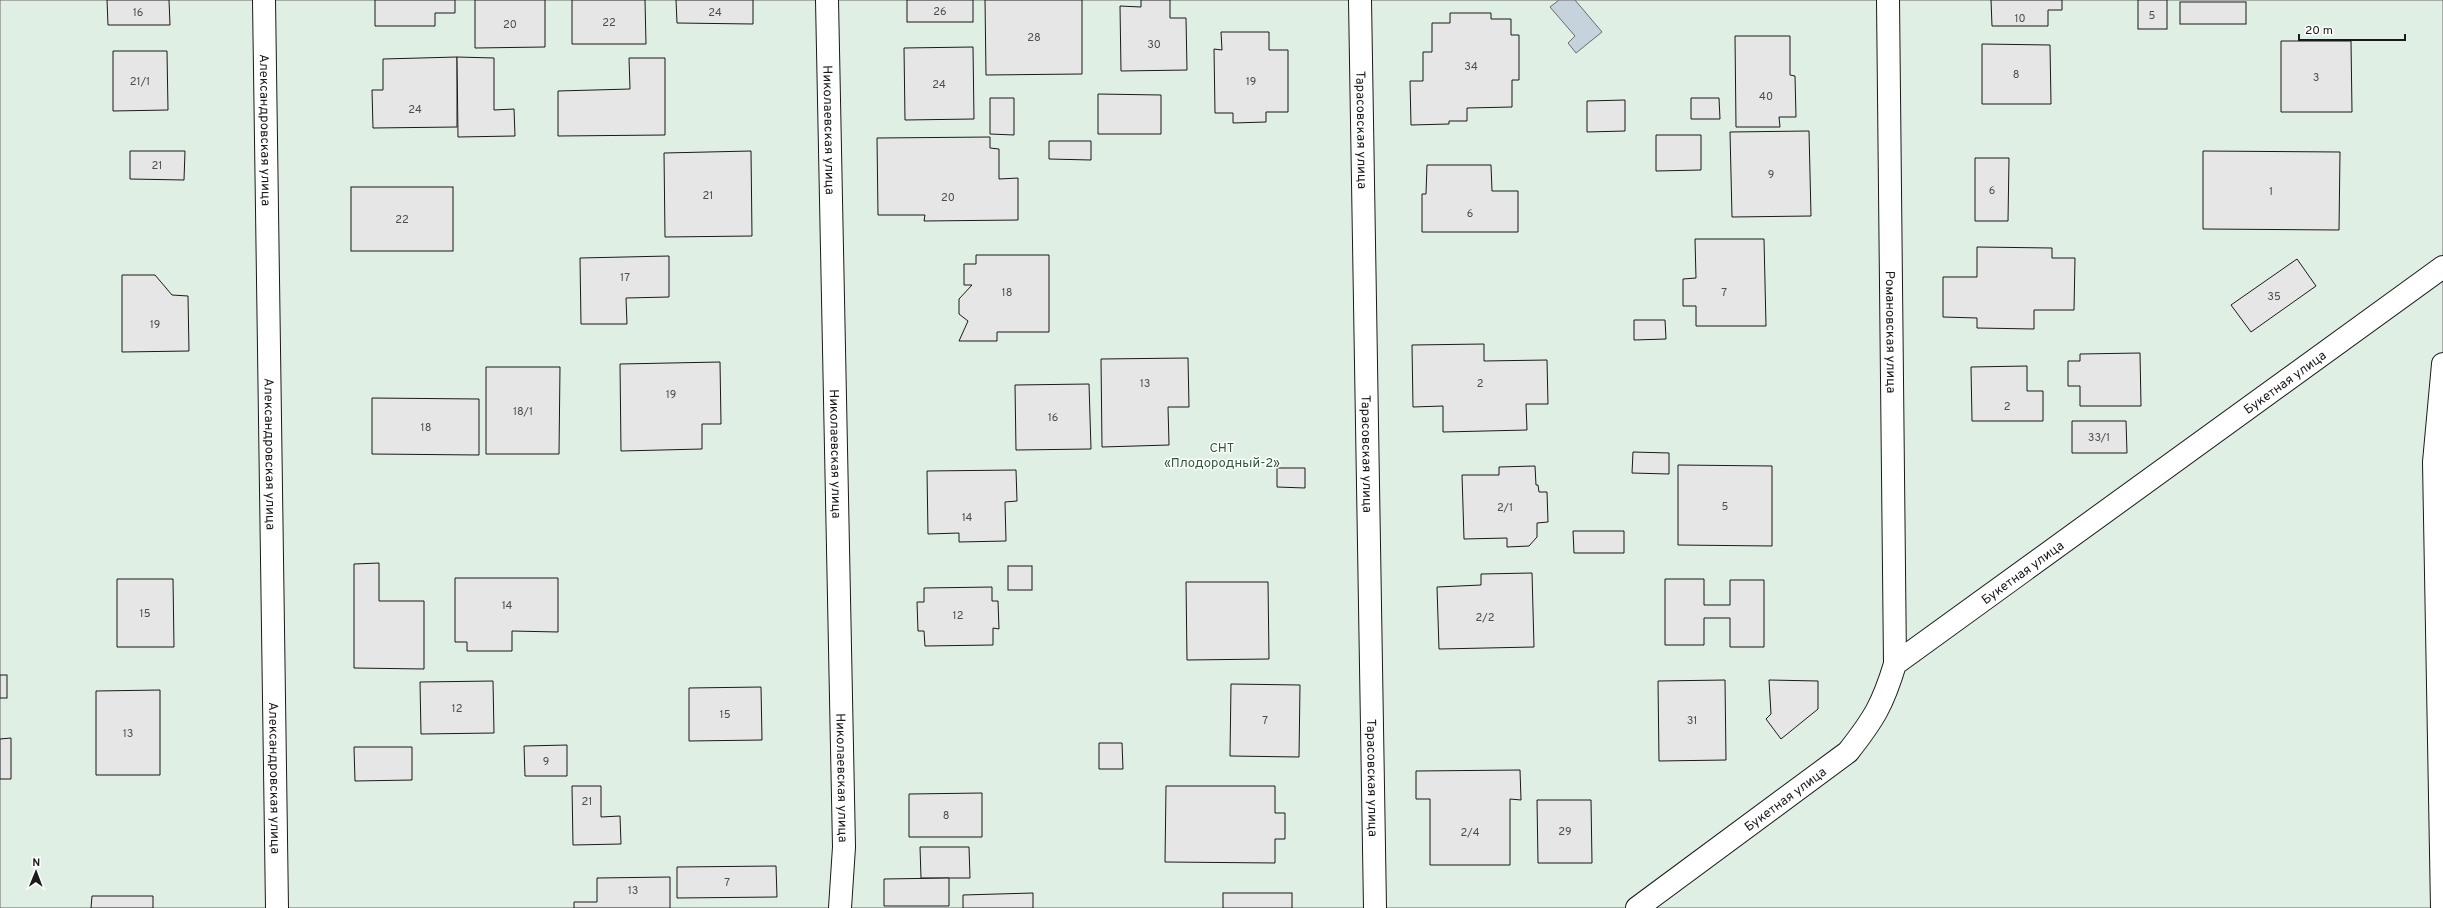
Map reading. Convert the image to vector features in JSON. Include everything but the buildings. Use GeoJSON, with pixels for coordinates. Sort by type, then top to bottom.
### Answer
{"type":"FeatureCollection","features":[{"type":"Feature","properties":{"kind":"street","name":"Александровская улица"},"geometry":{"type":"LineString","coordinates":[[264,0],[277,908]]}},
{"type":"Feature","properties":{"kind":"street","name":"Николаевская улица"},"geometry":{"type":"LineString","coordinates":[[827,0],[844,847],[840,908]]}},
{"type":"Feature","properties":{"kind":"street","name":"Тарасовская улица"},"geometry":{"type":"LineString","coordinates":[[1360,0],[1375,908]]}},
{"type":"Feature","properties":{"kind":"street","name":"Романовская улица"},"geometry":{"type":"LineString","coordinates":[[1888,0],[1895,664]]}},
{"type":"Feature","properties":{"kind":"street","name":"Букетная улица"},"geometry":{"type":"LineString","coordinates":[[1637,908],[1848,752],[1872,722],[1884,698],[1895,664],[2443,267]]}},
{"type":"Feature","properties":{"kind":"street"},"geometry":{"type":"LineString","coordinates":[[2442,908],[2434,462],[2443,364]]}},
{"type":"Feature","properties":{"kind":"green space","name":"СНТ «Плодородный-2»"},"geometry":{"type":"Polygon","coordinates":[[[0,0],[2443,0],[2443,908],[0,908],[0,0]]]}},
{"type":"Feature","properties":{"kind":"shaded area"},"geometry":{"type":"Polygon","coordinates":[[[1559,0],[1575,0],[1602,32],[1576,53],[1568,43],[1575,36],[1550,7],[1559,0]]]}}]}
